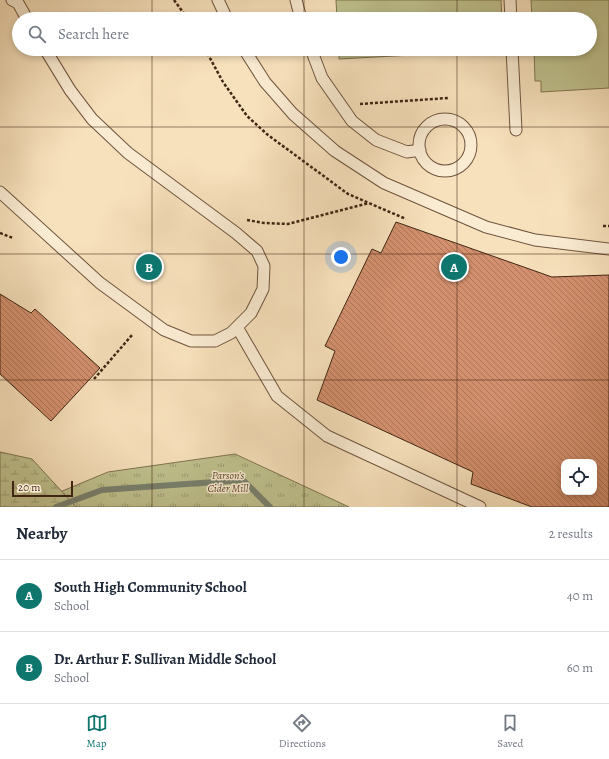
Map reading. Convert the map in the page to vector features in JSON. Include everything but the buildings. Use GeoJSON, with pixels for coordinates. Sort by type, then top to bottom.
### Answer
{"type":"FeatureCollection","features":[{"type":"Feature","properties":{"kind":"lane"},"geometry":{"type":"LineString","coordinates":[[12,0],[18,3],[23,12]]}},
{"type":"Feature","properties":{"kind":"lane"},"geometry":{"type":"LineString","coordinates":[[218,0],[224,12]]}},
{"type":"Feature","properties":{"kind":"lane"},"geometry":{"type":"LineString","coordinates":[[296,0],[299,12]]}},
{"type":"Feature","properties":{"kind":"lane"},"geometry":{"type":"LineString","coordinates":[[510,0],[510,12]]}},
{"type":"Feature","properties":{"kind":"lane"},"geometry":{"type":"LineString","coordinates":[[0,192],[100,283],[164,330],[191,341],[215,341],[231,333],[250,313],[262,289],[264,266],[257,251],[236,232],[128,153],[92,119],[70,90],[49,56]]}},
{"type":"Feature","properties":{"kind":"lane"},"geometry":{"type":"LineString","coordinates":[[248,56],[265,82],[293,114],[335,151],[384,183],[486,226],[535,240],[609,249]]}},
{"type":"Feature","properties":{"kind":"lane"},"geometry":{"type":"LineString","coordinates":[[314,56],[322,78],[352,121],[376,140],[407,152],[420,150]]}},
{"type":"Feature","properties":{"kind":"lane"},"geometry":{"type":"LineString","coordinates":[[512,56],[516,130]]}},
{"type":"Feature","properties":{"kind":"lane"},"geometry":{"type":"LineString","coordinates":[[447,119],[462,126],[471,141],[471,149],[468,157],[455,169],[447,171],[431,167],[425,161],[420,150],[420,137],[424,130],[430,124],[438,120],[447,119]]}},
{"type":"Feature","properties":{"kind":"lane"},"geometry":{"type":"LineString","coordinates":[[237,327],[277,396],[327,436],[480,507]]}},
{"type":"Feature","properties":{"kind":"path"},"geometry":{"type":"LineString","coordinates":[[174,0],[183,12]]}},
{"type":"Feature","properties":{"kind":"path"},"geometry":{"type":"LineString","coordinates":[[209,56],[223,82],[253,121],[294,156],[348,194],[406,219]]}},
{"type":"Feature","properties":{"kind":"path"},"geometry":{"type":"LineString","coordinates":[[356,105],[448,98]]}},
{"type":"Feature","properties":{"kind":"path"},"geometry":{"type":"LineString","coordinates":[[240,219],[264,223],[288,224],[369,203]]}},
{"type":"Feature","properties":{"kind":"path"},"geometry":{"type":"LineString","coordinates":[[603,226],[609,226]]}},
{"type":"Feature","properties":{"kind":"path"},"geometry":{"type":"LineString","coordinates":[[0,233],[13,238]]}},
{"type":"Feature","properties":{"kind":"path"},"geometry":{"type":"LineString","coordinates":[[94,379],[132,335]]}},
{"type":"Feature","properties":{"kind":"green space"},"geometry":{"type":"Polygon","coordinates":[[[336,0],[501,0],[502,12],[337,12],[336,0]]]}},
{"type":"Feature","properties":{"kind":"green space"},"geometry":{"type":"Polygon","coordinates":[[[531,0],[609,0],[609,88],[541,92],[541,81],[535,81],[534,56],[597,56],[597,12],[532,12],[531,0]]]}},
{"type":"Feature","properties":{"kind":"green space"},"geometry":{"type":"Polygon","coordinates":[[[339,56],[394,56],[339,59],[339,56]]]}},
{"type":"Feature","properties":{"kind":"green space"},"geometry":{"type":"Polygon","coordinates":[[[0,452],[32,459],[76,507],[0,507],[0,452]]]}},
{"type":"Feature","properties":{"kind":"green space","name":"Parson's Cider Mill"},"geometry":{"type":"Polygon","coordinates":[[[235,454],[349,507],[24,507],[108,472],[235,454]]]}},
{"type":"Feature","properties":{"kind":"waterway"},"geometry":{"type":"LineString","coordinates":[[56,507],[102,490],[243,480],[270,507]]}},
{"type":"Feature","properties":{"kind":"place","name":"Dr. Arthur F. Sullivan Middle School"},"geometry":{"type":"Point","coordinates":[149,267]}},
{"type":"Feature","properties":{"kind":"place","name":"South High Community School"},"geometry":{"type":"Point","coordinates":[454,267]}}]}
